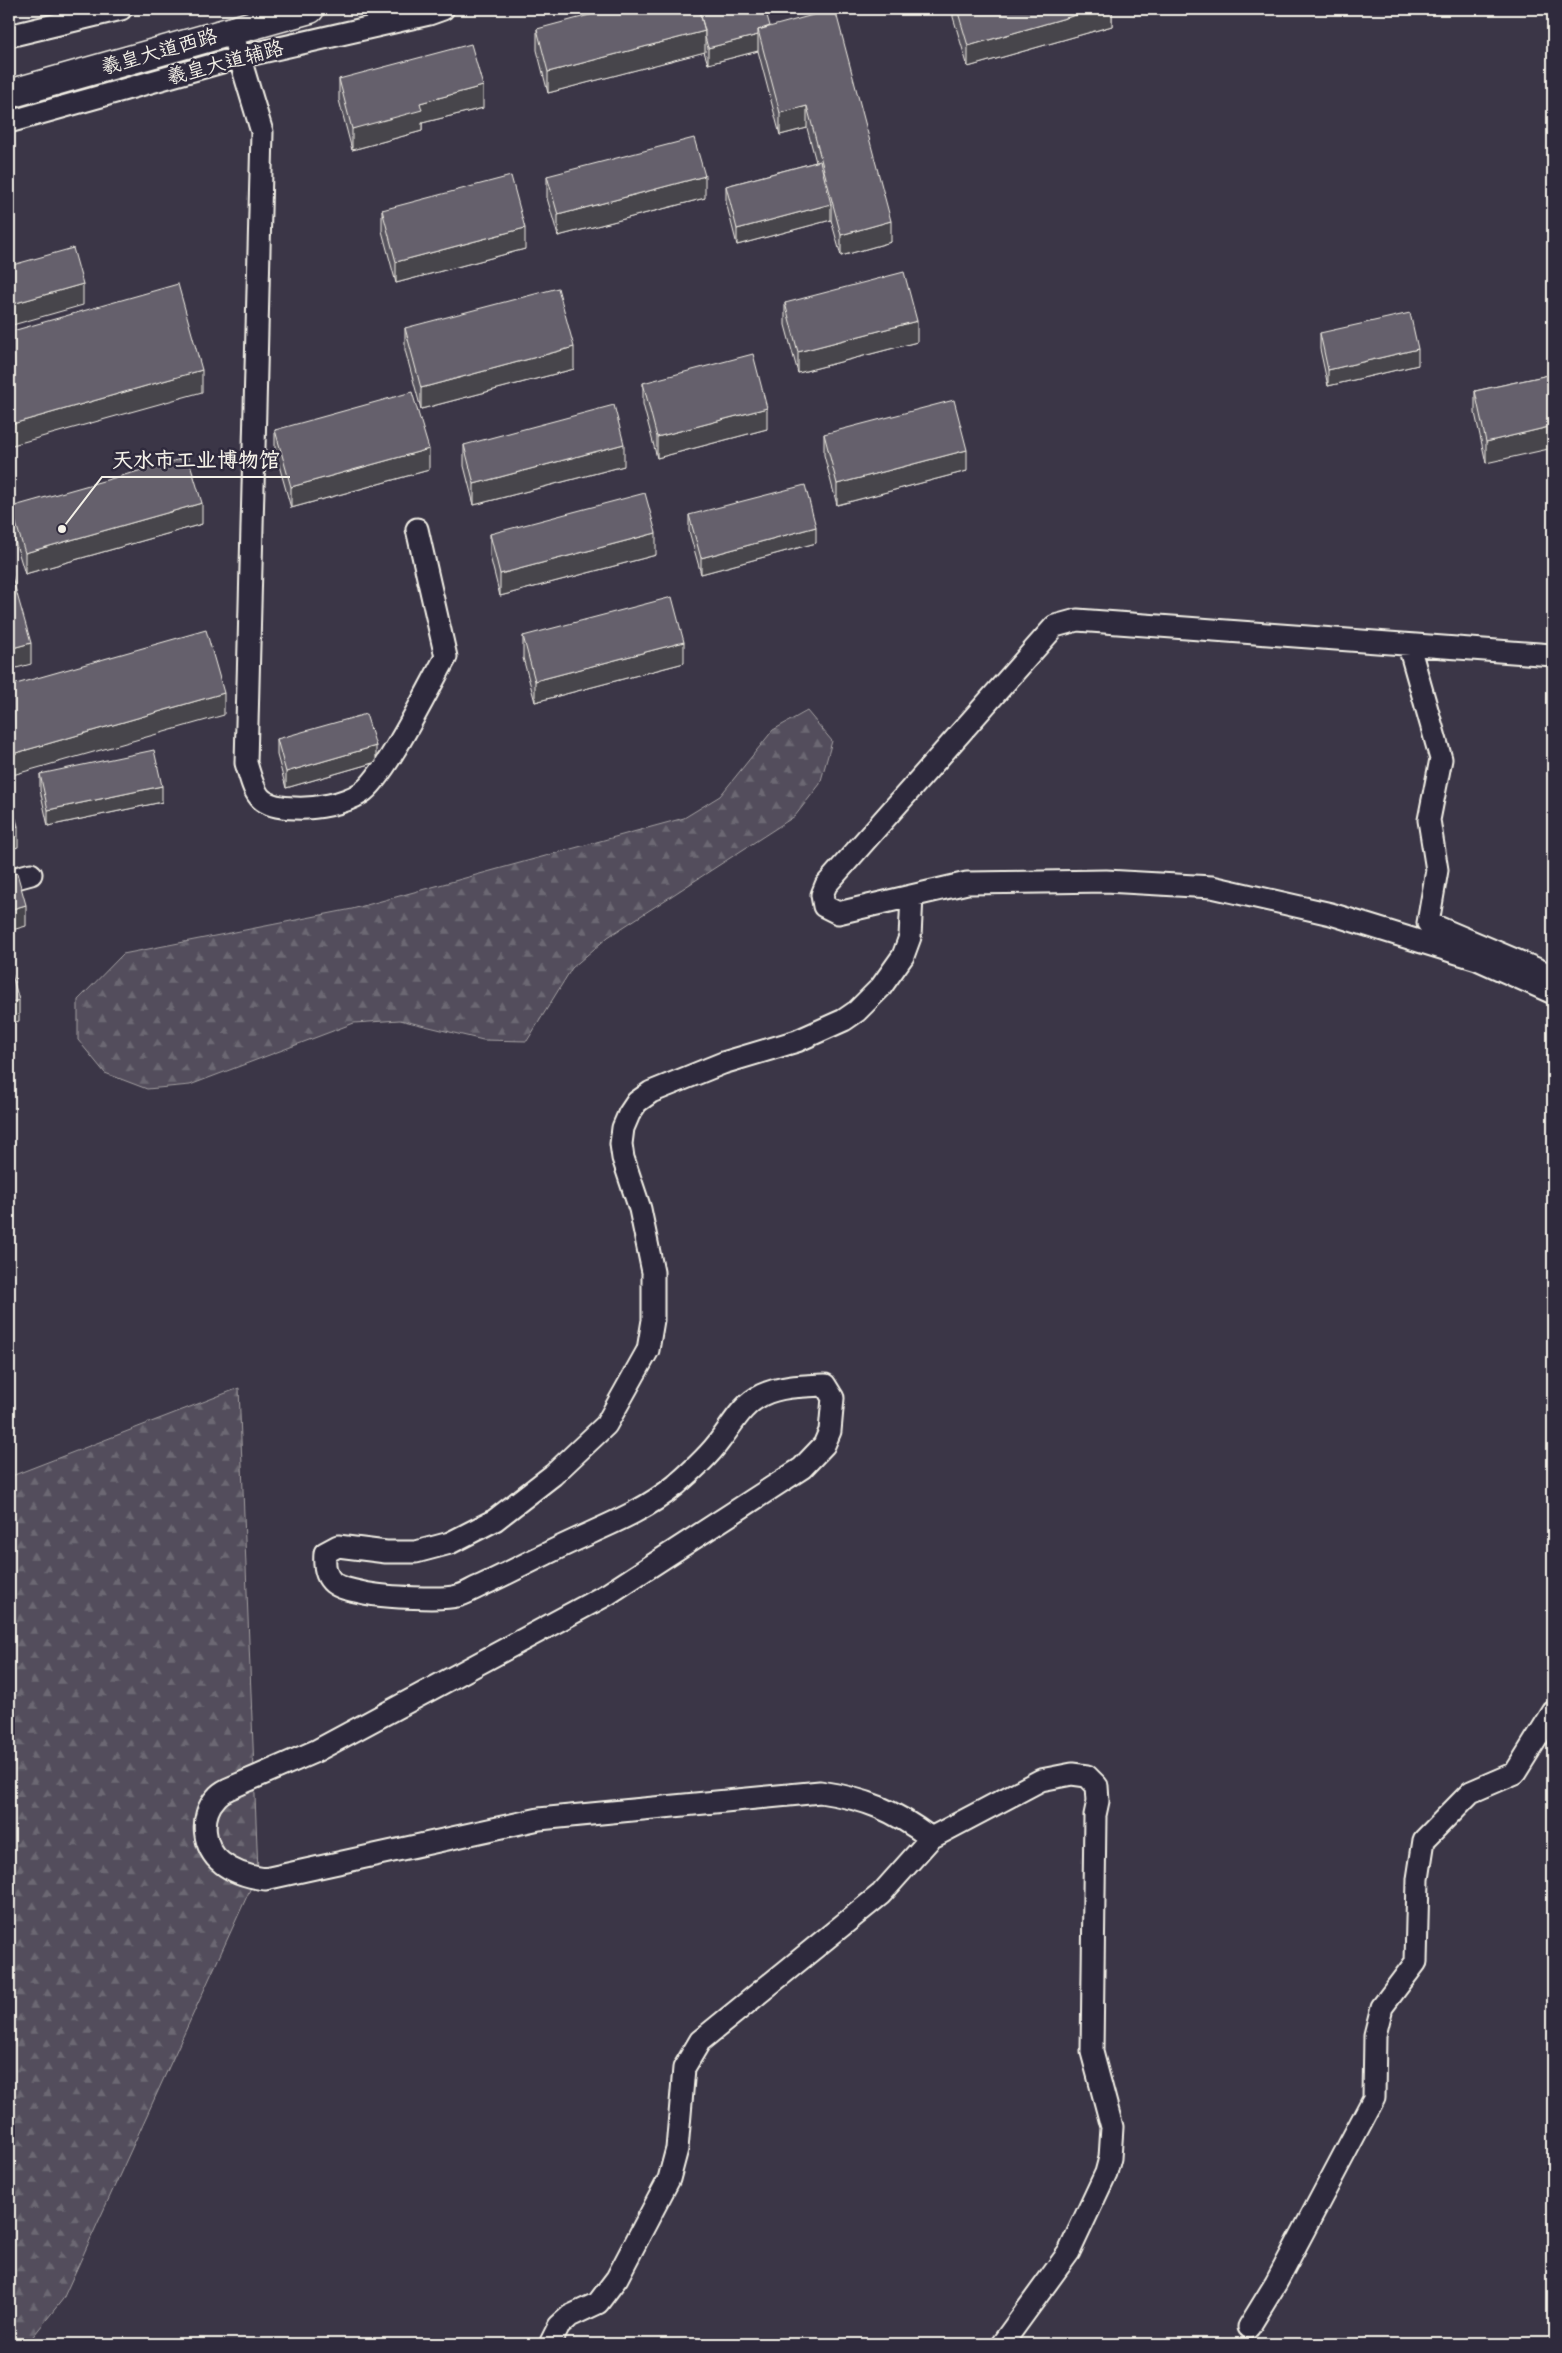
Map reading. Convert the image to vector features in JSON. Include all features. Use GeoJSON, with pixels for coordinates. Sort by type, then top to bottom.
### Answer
{"type":"FeatureCollection","features":[{"type":"Feature","properties":{"kind":"main road","name":"羲皇大道西路"},"geometry":{"type":"LineString","coordinates":[[9,78],[253,9]]}},
{"type":"Feature","properties":{"kind":"main road","name":"羲皇大道西路"},"geometry":{"type":"LineString","coordinates":[[9,94],[310,9]]}},
{"type":"Feature","properties":{"kind":"street"},"geometry":{"type":"LineString","coordinates":[[9,36],[121,9]]}},
{"type":"Feature","properties":{"kind":"street","name":"羲皇大道辅路"},"geometry":{"type":"LineString","coordinates":[[9,122],[240,57],[429,14],[443,9]]}},
{"type":"Feature","properties":{"kind":"street"},"geometry":{"type":"LineString","coordinates":[[231,30],[262,132],[246,762],[256,795],[273,807],[297,808],[332,804],[362,793],[383,768],[446,657],[417,529]]}},
{"type":"Feature","properties":{"kind":"street"},"geometry":{"type":"LineString","coordinates":[[1553,655],[1409,646],[1077,620],[1055,626],[826,885],[822,895],[824,906],[838,913],[967,883],[1106,881],[1212,887],[1331,914],[1459,954],[1553,993]]}},
{"type":"Feature","properties":{"kind":"street"},"geometry":{"type":"LineString","coordinates":[[1409,646],[1441,759],[1429,820],[1437,870],[1428,924],[1553,976]]}},
{"type":"Feature","properties":{"kind":"street"},"geometry":{"type":"LineString","coordinates":[[9,880],[31,874]]}},
{"type":"Feature","properties":{"kind":"street"},"geometry":{"type":"LineString","coordinates":[[912,896],[910,937],[903,956],[881,987],[857,1011],[844,1020],[797,1041],[723,1063],[651,1092],[637,1102],[629,1114],[623,1128],[621,1144],[623,1158],[640,1209],[653,1272],[653,1320],[648,1350],[606,1424],[553,1474],[481,1529],[450,1543],[416,1552],[386,1552],[338,1546],[325,1553],[324,1570],[332,1582],[346,1589],[380,1596],[457,1597],[519,1569],[546,1554],[606,1528],[648,1505],[698,1465],[721,1440],[738,1413],[749,1403],[763,1395],[792,1386],[825,1385],[833,1398],[830,1431],[824,1445],[802,1468],[608,1594],[316,1750],[228,1789],[216,1798],[208,1809],[206,1838],[211,1852],[222,1864],[250,1877],[265,1880],[539,1819],[820,1792],[851,1797],[900,1816],[931,1838]]}},
{"type":"Feature","properties":{"kind":"street"},"geometry":{"type":"LineString","coordinates":[[1249,2327],[1276,2283],[1374,2098],[1375,2035],[1382,2007],[1416,1962],[1418,1879],[1424,1840],[1471,1792],[1515,1774],[1553,1712]]}},
{"type":"Feature","properties":{"kind":"street"},"geometry":{"type":"LineString","coordinates":[[550,2344],[559,2326],[570,2316],[598,2302],[617,2278],[669,2179],[677,2149],[684,2068],[700,2041],[881,1894],[931,1838],[1041,1780],[1072,1774],[1087,1776],[1097,1786],[1098,1801],[1094,1815],[1092,2052],[1112,2128],[1110,2158],[1106,2173],[1069,2252],[1002,2344]]}},
{"type":"Feature","properties":{"kind":"green space"},"geometry":{"type":"Polygon","coordinates":[[[807,711],[832,741],[820,784],[795,816],[608,937],[572,968],[527,1041],[483,1040],[400,1020],[354,1023],[190,1085],[147,1089],[105,1073],[78,1040],[78,1000],[123,954],[352,909],[684,818],[720,796],[773,730],[807,711]]]}},
{"type":"Feature","properties":{"kind":"green space"},"geometry":{"type":"Polygon","coordinates":[[[239,1388],[258,1872],[63,2299],[27,2344],[9,2344],[9,1477],[239,1388]]]}},
{"type":"Feature","properties":{"kind":"building"},"geometry":{"type":"Polygon","coordinates":[[[612,9],[699,9],[705,31],[548,72],[537,29],[612,9]]]}},
{"type":"Feature","properties":{"kind":"building"},"geometry":{"type":"Polygon","coordinates":[[[699,9],[765,9],[770,26],[758,30],[758,35],[708,48],[699,9]]]}},
{"type":"Feature","properties":{"kind":"building"},"geometry":{"type":"Polygon","coordinates":[[[835,9],[891,221],[841,235],[807,106],[780,113],[758,30],[835,9]]]}},
{"type":"Feature","properties":{"kind":"building"},"geometry":{"type":"Polygon","coordinates":[[[957,9],[1097,9],[968,46],[957,9]]]}},
{"type":"Feature","properties":{"kind":"building"},"geometry":{"type":"Polygon","coordinates":[[[471,44],[483,86],[420,103],[422,110],[352,129],[339,79],[471,44]]]}},
{"type":"Feature","properties":{"kind":"building"},"geometry":{"type":"Polygon","coordinates":[[[694,138],[705,176],[558,215],[547,176],[694,138]]]}},
{"type":"Feature","properties":{"kind":"building"},"geometry":{"type":"Polygon","coordinates":[[[820,161],[831,204],[737,229],[726,186],[820,161]]]}},
{"type":"Feature","properties":{"kind":"building"},"geometry":{"type":"Polygon","coordinates":[[[511,176],[525,228],[396,262],[382,210],[511,176]]]}},
{"type":"Feature","properties":{"kind":"building"},"geometry":{"type":"Polygon","coordinates":[[[73,248],[83,284],[9,305],[9,266],[73,248]]]}},
{"type":"Feature","properties":{"kind":"building"},"geometry":{"type":"Polygon","coordinates":[[[904,272],[917,321],[798,352],[785,303],[904,272]]]}},
{"type":"Feature","properties":{"kind":"building"},"geometry":{"type":"Polygon","coordinates":[[[178,284],[202,370],[9,425],[9,332],[178,284]]]}},
{"type":"Feature","properties":{"kind":"building"},"geometry":{"type":"Polygon","coordinates":[[[558,288],[574,347],[421,388],[405,328],[558,288]]]}},
{"type":"Feature","properties":{"kind":"building"},"geometry":{"type":"Polygon","coordinates":[[[1410,313],[1418,349],[1328,370],[1320,333],[1410,313]]]}},
{"type":"Feature","properties":{"kind":"building"},"geometry":{"type":"Polygon","coordinates":[[[753,354],[767,408],[657,437],[643,383],[753,354]]]}},
{"type":"Feature","properties":{"kind":"building"},"geometry":{"type":"Polygon","coordinates":[[[1553,374],[1553,426],[1486,442],[1475,391],[1553,374]]]}},
{"type":"Feature","properties":{"kind":"building"},"geometry":{"type":"Polygon","coordinates":[[[412,392],[429,449],[291,487],[275,430],[412,392]]]}},
{"type":"Feature","properties":{"kind":"building"},"geometry":{"type":"Polygon","coordinates":[[[954,400],[967,450],[837,484],[824,434],[954,400]]]}},
{"type":"Feature","properties":{"kind":"building"},"geometry":{"type":"Polygon","coordinates":[[[614,405],[624,444],[474,484],[464,445],[614,405]]]}},
{"type":"Feature","properties":{"kind":"building"},"geometry":{"type":"Polygon","coordinates":[[[188,457],[202,503],[25,553],[11,507],[188,457]]]}},
{"type":"Feature","properties":{"kind":"building"},"geometry":{"type":"Polygon","coordinates":[[[805,485],[816,527],[701,558],[689,515],[805,485]]]}},
{"type":"Feature","properties":{"kind":"building"},"geometry":{"type":"Polygon","coordinates":[[[645,493],[656,533],[500,574],[490,534],[645,493]]]}},
{"type":"Feature","properties":{"kind":"building"},"geometry":{"type":"Polygon","coordinates":[[[9,566],[31,643],[9,649],[9,566]]]}},
{"type":"Feature","properties":{"kind":"building"},"geometry":{"type":"Polygon","coordinates":[[[672,597],[684,642],[535,681],[523,636],[672,597]]]}},
{"type":"Feature","properties":{"kind":"building"},"geometry":{"type":"Polygon","coordinates":[[[206,630],[224,693],[9,755],[9,686],[206,630]]]}},
{"type":"Feature","properties":{"kind":"building"},"geometry":{"type":"Polygon","coordinates":[[[366,714],[376,746],[286,772],[277,739],[366,714]]]}},
{"type":"Feature","properties":{"kind":"building"},"geometry":{"type":"Polygon","coordinates":[[[154,750],[162,786],[48,810],[40,774],[154,750]]]}},
{"type":"Feature","properties":{"kind":"building"},"geometry":{"type":"Polygon","coordinates":[[[9,795],[18,826],[9,828],[9,795]]]}},
{"type":"Feature","properties":{"kind":"building"},"geometry":{"type":"Polygon","coordinates":[[[17,873],[26,905],[9,910],[9,875],[17,873]]]}},
{"type":"Feature","properties":{"kind":"building"},"geometry":{"type":"Polygon","coordinates":[[[9,964],[19,1000],[9,1003],[9,964]]]}},
{"type":"Feature","properties":{"kind":"place","name":"天水市工业博物馆"},"geometry":{"type":"Point","coordinates":[62,529]}}]}
